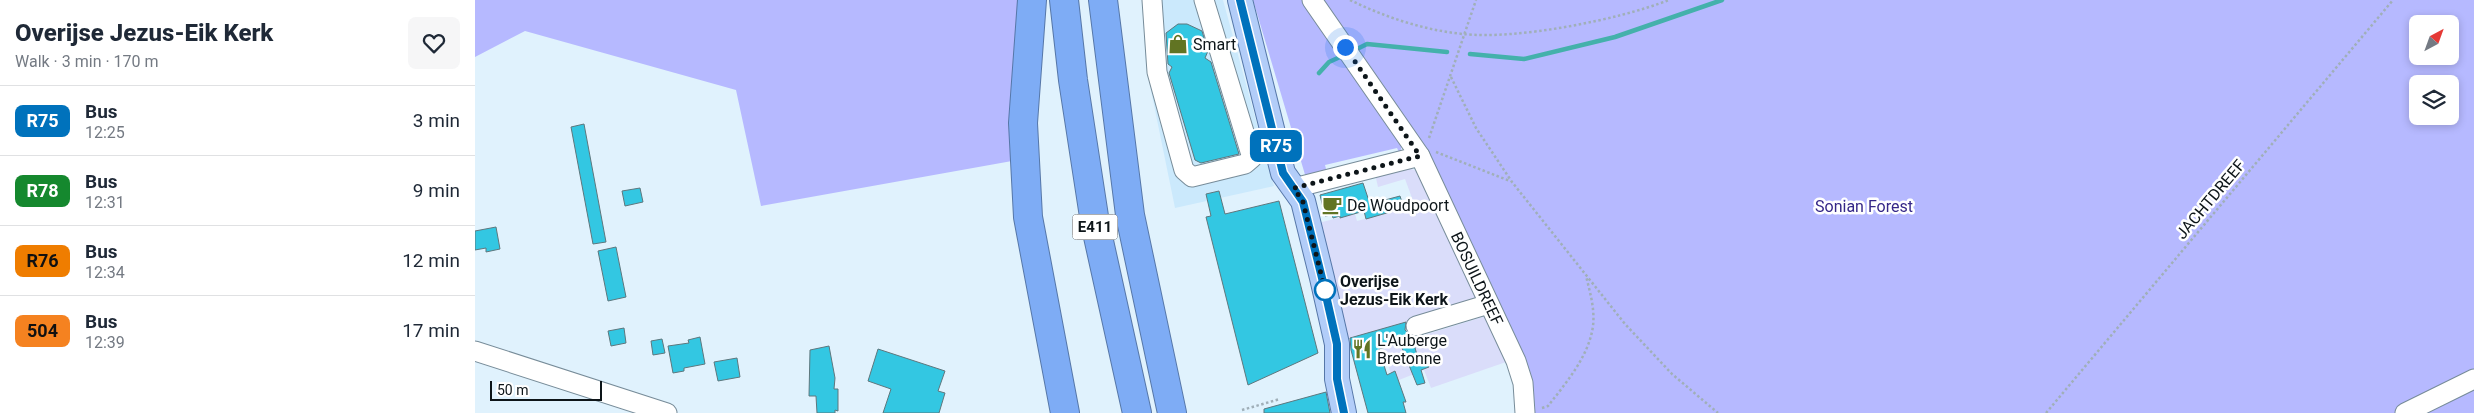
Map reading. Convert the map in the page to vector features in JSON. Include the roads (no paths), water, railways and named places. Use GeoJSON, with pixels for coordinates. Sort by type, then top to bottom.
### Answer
{"type":"FeatureCollection","features":[{"type":"Feature","properties":{"kind":"highway"},"geometry":{"type":"LineString","coordinates":[[1032,0],[1023,123],[1028,217],[1065,413]]}},
{"type":"Feature","properties":{"kind":"highway","name":"E411"},"geometry":{"type":"LineString","coordinates":[[1064,0],[1073,80],[1095,223],[1137,413]]}},
{"type":"Feature","properties":{"kind":"highway","name":"E411"},"geometry":{"type":"LineString","coordinates":[[1103,0],[1130,215],[1172,413]]}},
{"type":"Feature","properties":{"kind":"main road"},"geometry":{"type":"LineString","coordinates":[[1240,0],[1283,173],[1303,202],[1337,344],[1337,379],[1344,413]]}},
{"type":"Feature","properties":{"kind":"street"},"geometry":{"type":"LineString","coordinates":[[1153,0],[1157,72],[1184,170],[1192,176],[1245,164],[1252,158],[1204,0]]}},
{"type":"Feature","properties":{"kind":"street","name":"BOSUILDREEF"},"geometry":{"type":"LineString","coordinates":[[1312,0],[1423,152],[1516,361],[1533,411]]}},
{"type":"Feature","properties":{"kind":"street"},"geometry":{"type":"LineString","coordinates":[[1294,188],[1423,152]]}},
{"type":"Feature","properties":{"kind":"street"},"geometry":{"type":"LineString","coordinates":[[1416,326],[1489,304]]}},
{"type":"Feature","properties":{"kind":"street"},"geometry":{"type":"LineString","coordinates":[[475,351],[667,413]]}},
{"type":"Feature","properties":{"kind":"street"},"geometry":{"type":"LineString","coordinates":[[2405,413],[2474,378]]}},
{"type":"Feature","properties":{"kind":"waterway"},"geometry":{"type":"LineString","coordinates":[[1470,54],[1524,59],[1615,37],[1722,0]]}},
{"type":"Feature","properties":{"kind":"waterway"},"geometry":{"type":"LineString","coordinates":[[1357,49],[1367,44],[1447,52]]}},
{"type":"Feature","properties":{"kind":"waterway"},"geometry":{"type":"LineString","coordinates":[[1319,73],[1329,62],[1340,57]]}},
{"type":"Feature","properties":{"kind":"place","name":"Smart"},"geometry":{"type":"Point","coordinates":[1178,44]}},
{"type":"Feature","properties":{"kind":"place","name":"De Woudpoort"},"geometry":{"type":"Point","coordinates":[1332,205]}},
{"type":"Feature","properties":{"kind":"place","name":"Overijse Jezus-Eik Kerk"},"geometry":{"type":"Point","coordinates":[1325,290]}},
{"type":"Feature","properties":{"kind":"place","name":"L'Auberge Bretonne"},"geometry":{"type":"Point","coordinates":[1362,349]}},
{"type":"Feature","properties":{"kind":"park label","name":"Sonian Forest"},"geometry":{"type":"Point","coordinates":[1864,206]}}]}
